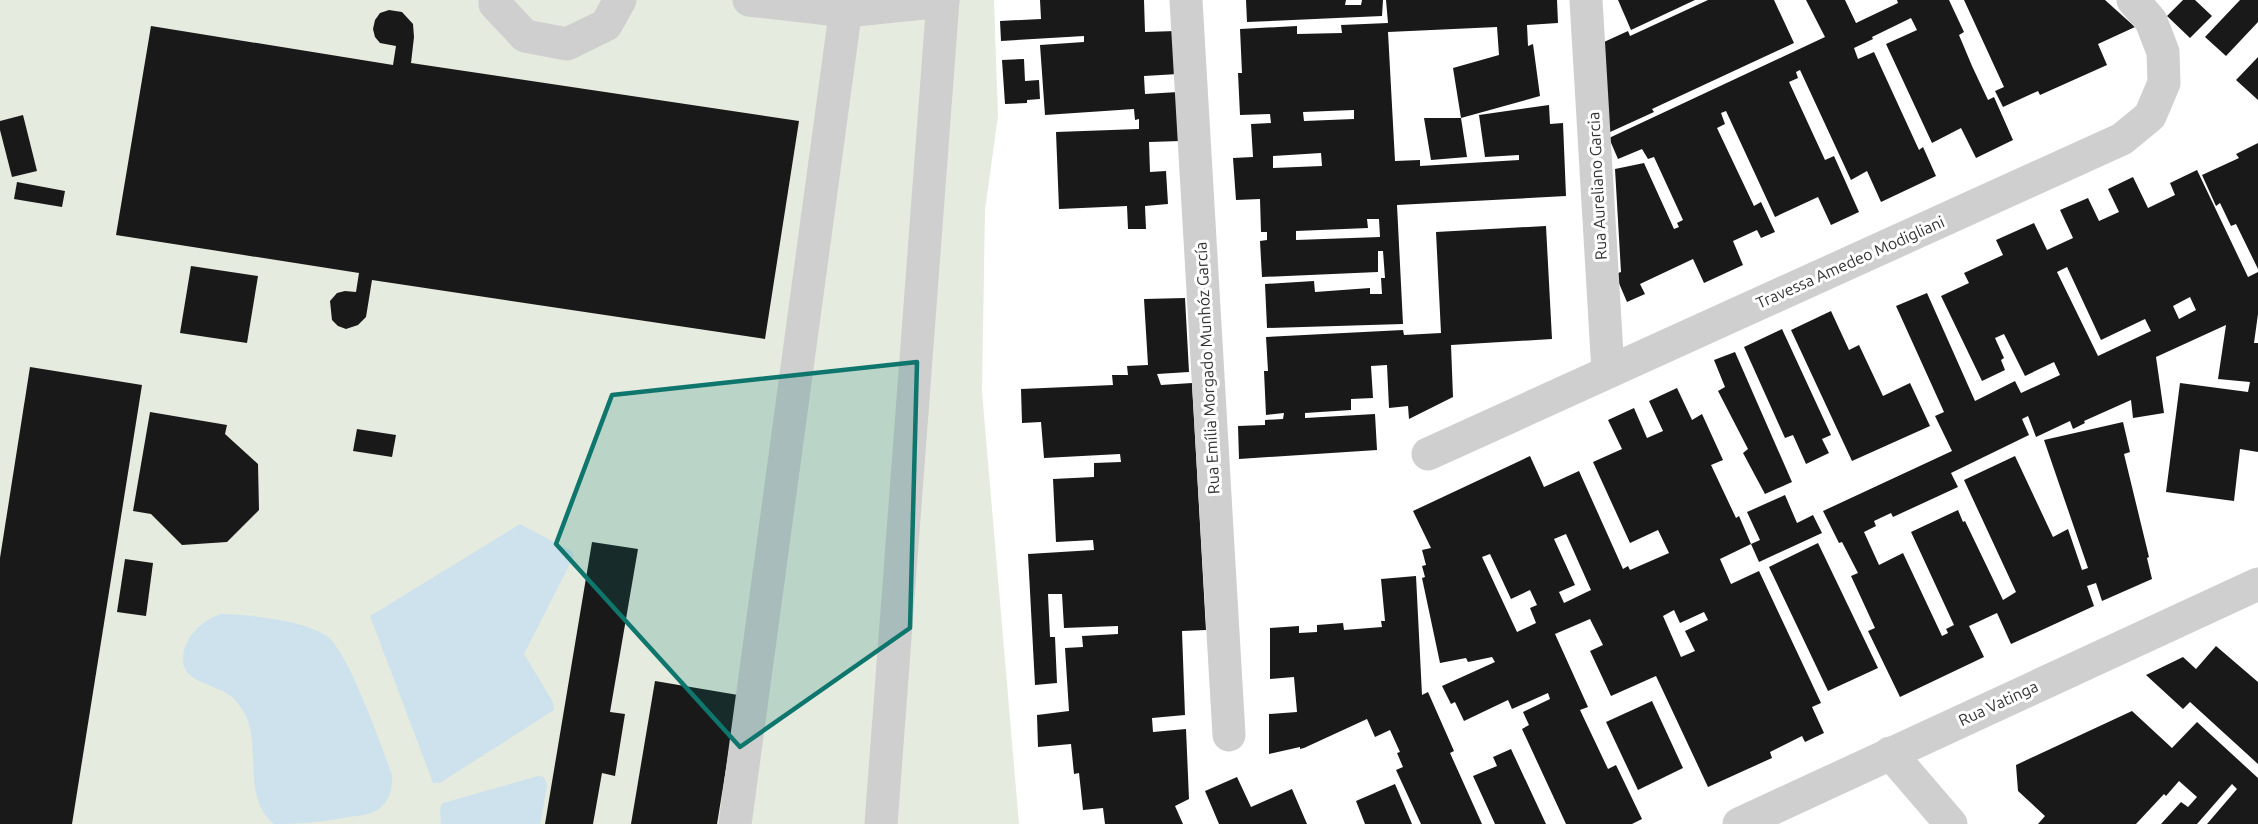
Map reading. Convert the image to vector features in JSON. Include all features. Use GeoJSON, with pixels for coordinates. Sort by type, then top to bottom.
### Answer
{"type":"FeatureCollection","features":[{"type":"Feature","properties":{"kind":"street"},"geometry":{"type":"LineString","coordinates":[[495,0],[495,4],[525,36],[567,44],[606,25],[620,0]]}},
{"type":"Feature","properties":{"kind":"street"},"geometry":{"type":"LineString","coordinates":[[749,0],[846,5],[943,1],[881,824]]}},
{"type":"Feature","properties":{"kind":"street","name":"Rua Emília Morgado Munhóz García"},"geometry":{"type":"LineString","coordinates":[[1186,0],[1229,735]]}},
{"type":"Feature","properties":{"kind":"street","name":"Rua Aureliano Garcia"},"geometry":{"type":"LineString","coordinates":[[1586,0],[1608,372]]}},
{"type":"Feature","properties":{"kind":"street","name":"Travessa Amedeo Modigliani"},"geometry":{"type":"LineString","coordinates":[[1428,454],[2122,139],[2150,116],[2164,83],[2163,52],[2151,21],[2133,0]]}},
{"type":"Feature","properties":{"kind":"street"},"geometry":{"type":"LineString","coordinates":[[735,824],[846,5]]}},
{"type":"Feature","properties":{"kind":"street","name":"Rua Vatinga"},"geometry":{"type":"LineString","coordinates":[[1739,824],[2258,584]]}},
{"type":"Feature","properties":{"kind":"street"},"geometry":{"type":"LineString","coordinates":[[1890,753],[1951,824]]}},
{"type":"Feature","properties":{"kind":"highlighted area"},"geometry":{"type":"Polygon","coordinates":[[[917,362],[910,628],[740,747],[556,544],[612,395],[917,362]]]}},
{"type":"Feature","properties":{"kind":"shaded area"},"geometry":{"type":"Polygon","coordinates":[[[0,0],[994,0],[998,116],[985,210],[982,392],[1019,824],[0,824],[0,0]]]}},
{"type":"Feature","properties":{"kind":"water"},"geometry":{"type":"Polygon","coordinates":[[[520,524],[571,551],[574,556],[524,654],[553,702],[554,710],[440,783],[433,783],[370,616],[520,524]]]}},
{"type":"Feature","properties":{"kind":"water"},"geometry":{"type":"Polygon","coordinates":[[[221,614],[246,615],[292,623],[319,631],[328,637],[355,680],[392,775],[389,795],[380,808],[362,815],[293,824],[274,824],[264,813],[255,787],[252,744],[246,716],[232,697],[189,674],[183,661],[186,645],[194,632],[207,621],[221,614]]]}},
{"type":"Feature","properties":{"kind":"water"},"geometry":{"type":"Polygon","coordinates":[[[538,776],[544,777],[547,786],[540,824],[441,824],[440,808],[443,803],[538,776]]]}},
{"type":"Feature","properties":{"kind":"building"},"geometry":{"type":"Polygon","coordinates":[[[1040,0],[1144,0],[1145,32],[1176,31],[1178,74],[1144,76],[1145,94],[1178,92],[1181,141],[1149,142],[1150,172],[1166,171],[1168,204],[1145,206],[1146,229],[1128,229],[1127,206],[1059,209],[1056,132],[1139,129],[1139,119],[1135,120],[1134,109],[1045,115],[1040,45],[1084,42],[1084,36],[1001,41],[1000,21],[1041,19],[1040,0]]]}},
{"type":"Feature","properties":{"kind":"building"},"geometry":{"type":"Polygon","coordinates":[[[1246,0],[1346,0],[1345,5],[1361,5],[1362,0],[1383,0],[1382,16],[1247,22],[1246,0]]]}},
{"type":"Feature","properties":{"kind":"building"},"geometry":{"type":"Polygon","coordinates":[[[1386,0],[1557,0],[1558,23],[1527,25],[1528,46],[1533,44],[1540,96],[1461,118],[1453,68],[1499,55],[1497,27],[1388,32],[1395,161],[1420,160],[1420,166],[1519,160],[1519,155],[1485,157],[1479,115],[1549,105],[1550,124],[1563,123],[1566,196],[1397,205],[1403,324],[1267,328],[1265,284],[1314,281],[1315,292],[1370,288],[1370,294],[1382,294],[1381,278],[1385,278],[1383,251],[1378,251],[1378,272],[1262,277],[1260,241],[1267,240],[1267,232],[1261,232],[1260,199],[1236,200],[1233,158],[1253,157],[1251,124],[1271,123],[1270,114],[1240,115],[1238,73],[1242,73],[1240,29],[1297,26],[1297,34],[1342,33],[1341,25],[1388,23],[1386,0]],[[1354,110],[1303,112],[1304,121],[1354,119],[1354,110]],[[1321,153],[1273,156],[1273,168],[1322,166],[1321,153]],[[1367,219],[1368,228],[1296,231],[1296,240],[1380,237],[1379,219],[1367,219]]]}},
{"type":"Feature","properties":{"kind":"building"},"geometry":{"type":"Polygon","coordinates":[[[1618,0],[1695,0],[1631,30],[1618,0]]]}},
{"type":"Feature","properties":{"kind":"building"},"geometry":{"type":"Polygon","coordinates":[[[1708,0],[1774,0],[1794,43],[1652,109],[1654,112],[1608,133],[1604,42],[1628,31],[1630,36],[1708,0]]]}},
{"type":"Feature","properties":{"kind":"building"},"geometry":{"type":"Polygon","coordinates":[[[1806,0],[1845,0],[1856,23],[1898,3],[1897,0],[1949,0],[1964,32],[1959,35],[1972,66],[1988,100],[1994,97],[2013,140],[1976,158],[1961,128],[1932,143],[1886,44],[1917,30],[1911,18],[1854,48],[1858,59],[1874,52],[1919,150],[1923,147],[1936,176],[1881,202],[1867,171],[1851,180],[1800,70],[1796,72],[1798,78],[1789,82],[1825,160],[1834,156],[1859,212],[1831,225],[1818,197],[1775,217],[1726,111],[1721,113],[1725,124],[1717,128],[1754,206],[1761,202],[1775,232],[1761,238],[1757,230],[1733,241],[1743,265],[1704,283],[1693,259],[1640,284],[1645,294],[1627,302],[1615,274],[1621,272],[1615,169],[1644,163],[1674,229],[1679,227],[1677,223],[1683,220],[1654,157],[1648,159],[1642,149],[1618,159],[1609,138],[1825,37],[1806,0]]]}},
{"type":"Feature","properties":{"kind":"building"},"geometry":{"type":"Polygon","coordinates":[[[1964,0],[2105,0],[2135,27],[2098,44],[2107,65],[2040,95],[2038,91],[2003,107],[1995,91],[2004,87],[1964,0]]]}},
{"type":"Feature","properties":{"kind":"building"},"geometry":{"type":"Polygon","coordinates":[[[2183,0],[2195,0],[2212,16],[2190,38],[2167,16],[2183,0]]]}},
{"type":"Feature","properties":{"kind":"building"},"geometry":{"type":"Polygon","coordinates":[[[2240,0],[2258,0],[2258,22],[2226,56],[2205,37],[2240,0]]]}},
{"type":"Feature","properties":{"kind":"building"},"geometry":{"type":"Polygon","coordinates":[[[389,10],[402,12],[413,24],[411,63],[799,121],[765,339],[372,280],[366,317],[358,325],[346,329],[338,326],[332,320],[330,301],[337,293],[356,292],[359,273],[116,235],[151,26],[393,65],[396,46],[380,43],[373,29],[380,13],[389,10]]]}},
{"type":"Feature","properties":{"kind":"building"},"geometry":{"type":"Polygon","coordinates":[[[2258,57],[2258,100],[2236,80],[2258,57]]]}},
{"type":"Feature","properties":{"kind":"building"},"geometry":{"type":"Polygon","coordinates":[[[1024,59],[1025,81],[1039,80],[1040,99],[1027,100],[1027,103],[1005,104],[1002,60],[1024,59]]]}},
{"type":"Feature","properties":{"kind":"building"},"geometry":{"type":"Polygon","coordinates":[[[23,115],[37,171],[12,177],[0,130],[0,121],[23,115]]]}},
{"type":"Feature","properties":{"kind":"building"},"geometry":{"type":"Polygon","coordinates":[[[1424,118],[1461,118],[1467,157],[1431,160],[1424,118]]]}},
{"type":"Feature","properties":{"kind":"building"},"geometry":{"type":"Polygon","coordinates":[[[2258,143],[2258,269],[2236,224],[2231,226],[2220,203],[2216,206],[2202,175],[2239,158],[2236,154],[2258,143]]]}},
{"type":"Feature","properties":{"kind":"building"},"geometry":{"type":"Polygon","coordinates":[[[2197,170],[2248,277],[2258,272],[2258,314],[2254,343],[2258,343],[2258,452],[2240,449],[2234,501],[2166,492],[2180,383],[2248,392],[2250,382],[2218,379],[2226,325],[2156,357],[2164,413],[2133,418],[2131,400],[2084,421],[2085,423],[2073,429],[2070,421],[2036,437],[2028,416],[2022,419],[2029,435],[1951,473],[1958,487],[1893,517],[1891,513],[1874,521],[1876,526],[1864,532],[1879,565],[1903,553],[1942,636],[1948,633],[1946,629],[1954,625],[1911,532],[1958,510],[2003,600],[2016,592],[1964,480],[2015,456],[2053,537],[2068,529],[2082,570],[2088,568],[2044,440],[2123,422],[2130,452],[2124,454],[2149,557],[2147,558],[2152,579],[2102,601],[2096,583],[2087,586],[2094,606],[2011,644],[1997,613],[1969,626],[1984,657],[1900,697],[1868,631],[1875,628],[1851,576],[1858,573],[1823,511],[1952,451],[1935,416],[1944,412],[1896,306],[1927,293],[1975,401],[2015,381],[2021,393],[2060,375],[2054,362],[2025,376],[2004,334],[1995,338],[2004,358],[2001,360],[2005,370],[1982,381],[1941,296],[1969,283],[1964,273],[2003,255],[1996,240],[2034,223],[2047,250],[2073,238],[2060,210],[2088,198],[2099,221],[2119,212],[2108,189],[2133,177],[2148,208],[2175,195],[2170,183],[2197,170]],[[2067,267],[2057,272],[2098,356],[2151,331],[2145,319],[2101,340],[2067,267]],[[2190,297],[2173,306],[2179,319],[2196,310],[2190,297]]]}},
{"type":"Feature","properties":{"kind":"building"},"geometry":{"type":"Polygon","coordinates":[[[17,182],[65,191],[62,207],[14,199],[17,182]]]}},
{"type":"Feature","properties":{"kind":"building"},"geometry":{"type":"Polygon","coordinates":[[[1546,226],[1552,339],[1451,345],[1453,397],[1409,419],[1408,406],[1389,408],[1387,365],[1371,366],[1373,398],[1351,399],[1351,410],[1305,413],[1305,418],[1375,414],[1377,450],[1239,459],[1238,426],[1265,425],[1265,420],[1283,419],[1284,413],[1266,415],[1264,371],[1268,371],[1266,337],[1403,330],[1404,335],[1441,333],[1436,232],[1546,226]]]}},
{"type":"Feature","properties":{"kind":"building"},"geometry":{"type":"Polygon","coordinates":[[[191,266],[258,276],[247,343],[180,333],[191,266]]]}},
{"type":"Feature","properties":{"kind":"building"},"geometry":{"type":"Polygon","coordinates":[[[1185,298],[1189,372],[1157,374],[1161,385],[1192,383],[1206,630],[1182,631],[1185,715],[1152,718],[1153,732],[1186,729],[1189,799],[1175,806],[1183,824],[1105,824],[1103,808],[1083,810],[1079,773],[1074,774],[1071,744],[1038,747],[1037,715],[1069,711],[1065,648],[1083,647],[1082,636],[1118,634],[1118,626],[1064,628],[1062,594],[1048,594],[1050,637],[1055,637],[1057,683],[1035,685],[1028,554],[1094,550],[1093,540],[1056,542],[1053,479],[1094,477],[1094,463],[1121,462],[1120,454],[1044,458],[1041,422],[1022,423],[1021,389],[1113,385],[1112,375],[1128,375],[1127,366],[1148,365],[1144,299],[1185,298]]]}},
{"type":"Feature","properties":{"kind":"building"},"geometry":{"type":"Polygon","coordinates":[[[1831,311],[1849,350],[1859,345],[1883,396],[1910,383],[1930,426],[1852,461],[1791,330],[1831,311]]]}},
{"type":"Feature","properties":{"kind":"building"},"geometry":{"type":"Polygon","coordinates":[[[1782,329],[1831,435],[1822,439],[1829,453],[1806,464],[1793,435],[1785,438],[1744,347],[1782,329]]]}},
{"type":"Feature","properties":{"kind":"building"},"geometry":{"type":"Polygon","coordinates":[[[1735,352],[1792,482],[1765,494],[1743,453],[1748,449],[1718,391],[1725,387],[1714,360],[1735,352]]]}},
{"type":"Feature","properties":{"kind":"building"},"geometry":{"type":"Polygon","coordinates":[[[30,367],[142,385],[72,824],[0,824],[0,558],[30,367]]]}},
{"type":"Feature","properties":{"kind":"building"},"geometry":{"type":"Polygon","coordinates":[[[1677,388],[1692,420],[1702,414],[1723,460],[1711,465],[1736,518],[1739,516],[1751,544],[1720,559],[1731,584],[1759,571],[1821,703],[1812,707],[1824,733],[1805,742],[1802,736],[1770,752],[1772,758],[1708,787],[1656,676],[1611,696],[1590,651],[1603,645],[1590,619],[1555,634],[1588,707],[1580,710],[1608,769],[1616,765],[1642,819],[1632,824],[1566,824],[1522,729],[1529,725],[1523,712],[1550,699],[1548,693],[1512,709],[1508,700],[1464,721],[1455,702],[1451,704],[1442,686],[1495,662],[1492,657],[1468,662],[1466,658],[1440,663],[1422,578],[1425,577],[1422,566],[1426,565],[1422,550],[1431,548],[1413,511],[1530,456],[1544,487],[1579,471],[1623,569],[1628,566],[1630,570],[1669,553],[1658,530],[1630,543],[1593,462],[1622,449],[1608,420],[1634,408],[1647,438],[1663,431],[1649,401],[1677,388]],[[1566,534],[1554,539],[1575,585],[1559,592],[1564,603],[1591,590],[1566,534]],[[1490,554],[1482,557],[1517,632],[1536,623],[1530,608],[1537,605],[1530,590],[1511,599],[1490,554]],[[1674,610],[1663,616],[1681,657],[1695,651],[1685,631],[1708,620],[1704,612],[1680,623],[1674,610]]]}},
{"type":"Feature","properties":{"kind":"building"},"geometry":{"type":"Polygon","coordinates":[[[150,412],[227,425],[225,434],[258,464],[259,510],[227,542],[182,545],[151,514],[133,511],[150,412]]]}},
{"type":"Feature","properties":{"kind":"building"},"geometry":{"type":"Polygon","coordinates":[[[357,429],[396,435],[392,457],[353,451],[357,429]]]}},
{"type":"Feature","properties":{"kind":"building"},"geometry":{"type":"Polygon","coordinates":[[[1785,495],[1797,523],[1813,515],[1822,533],[1759,562],[1751,544],[1760,540],[1747,512],[1785,495]]]}},
{"type":"Feature","properties":{"kind":"building"},"geometry":{"type":"Polygon","coordinates":[[[592,542],[638,549],[610,712],[625,714],[615,776],[602,773],[593,824],[545,824],[592,542]]]}},
{"type":"Feature","properties":{"kind":"building"},"geometry":{"type":"Polygon","coordinates":[[[1818,543],[1878,668],[1828,691],[1769,567],[1818,543]]]}},
{"type":"Feature","properties":{"kind":"building"},"geometry":{"type":"Polygon","coordinates":[[[125,559],[153,563],[146,616],[117,612],[125,559]]]}},
{"type":"Feature","properties":{"kind":"building"},"geometry":{"type":"Polygon","coordinates":[[[1416,576],[1422,695],[1428,692],[1454,751],[1450,753],[1482,824],[1421,824],[1396,770],[1403,767],[1397,753],[1400,752],[1390,730],[1375,737],[1367,719],[1304,748],[1269,754],[1269,714],[1297,712],[1294,677],[1270,679],[1270,628],[1299,626],[1299,633],[1317,632],[1317,625],[1343,623],[1344,630],[1382,627],[1381,621],[1385,621],[1381,579],[1416,576]]]}},
{"type":"Feature","properties":{"kind":"building"},"geometry":{"type":"Polygon","coordinates":[[[2216,646],[2258,682],[2258,764],[2190,702],[2183,709],[2146,675],[2183,657],[2196,669],[2216,646]]]}},
{"type":"Feature","properties":{"kind":"building"},"geometry":{"type":"Polygon","coordinates":[[[655,681],[738,695],[717,824],[631,824],[655,681]]]}},
{"type":"Feature","properties":{"kind":"building"},"geometry":{"type":"Polygon","coordinates":[[[1652,701],[1683,768],[1638,790],[1606,722],[1652,701]]]}},
{"type":"Feature","properties":{"kind":"building"},"geometry":{"type":"Polygon","coordinates":[[[2132,711],[2172,748],[2197,722],[2258,778],[2258,824],[2207,824],[2237,789],[2232,784],[2197,824],[2161,824],[2181,802],[2188,807],[2197,797],[2179,781],[2136,824],[2038,824],[2045,816],[2018,791],[2016,765],[2132,711]]]}},
{"type":"Feature","properties":{"kind":"building"},"geometry":{"type":"Polygon","coordinates":[[[1511,749],[1546,824],[1495,824],[1473,776],[1497,766],[1493,757],[1511,749]]]}},
{"type":"Feature","properties":{"kind":"building"},"geometry":{"type":"Polygon","coordinates":[[[1237,777],[1251,807],[1292,789],[1307,824],[1219,824],[1205,791],[1237,777]]]}},
{"type":"Feature","properties":{"kind":"building"},"geometry":{"type":"Polygon","coordinates":[[[1395,784],[1412,824],[1365,824],[1356,801],[1395,784]]]}}]}
